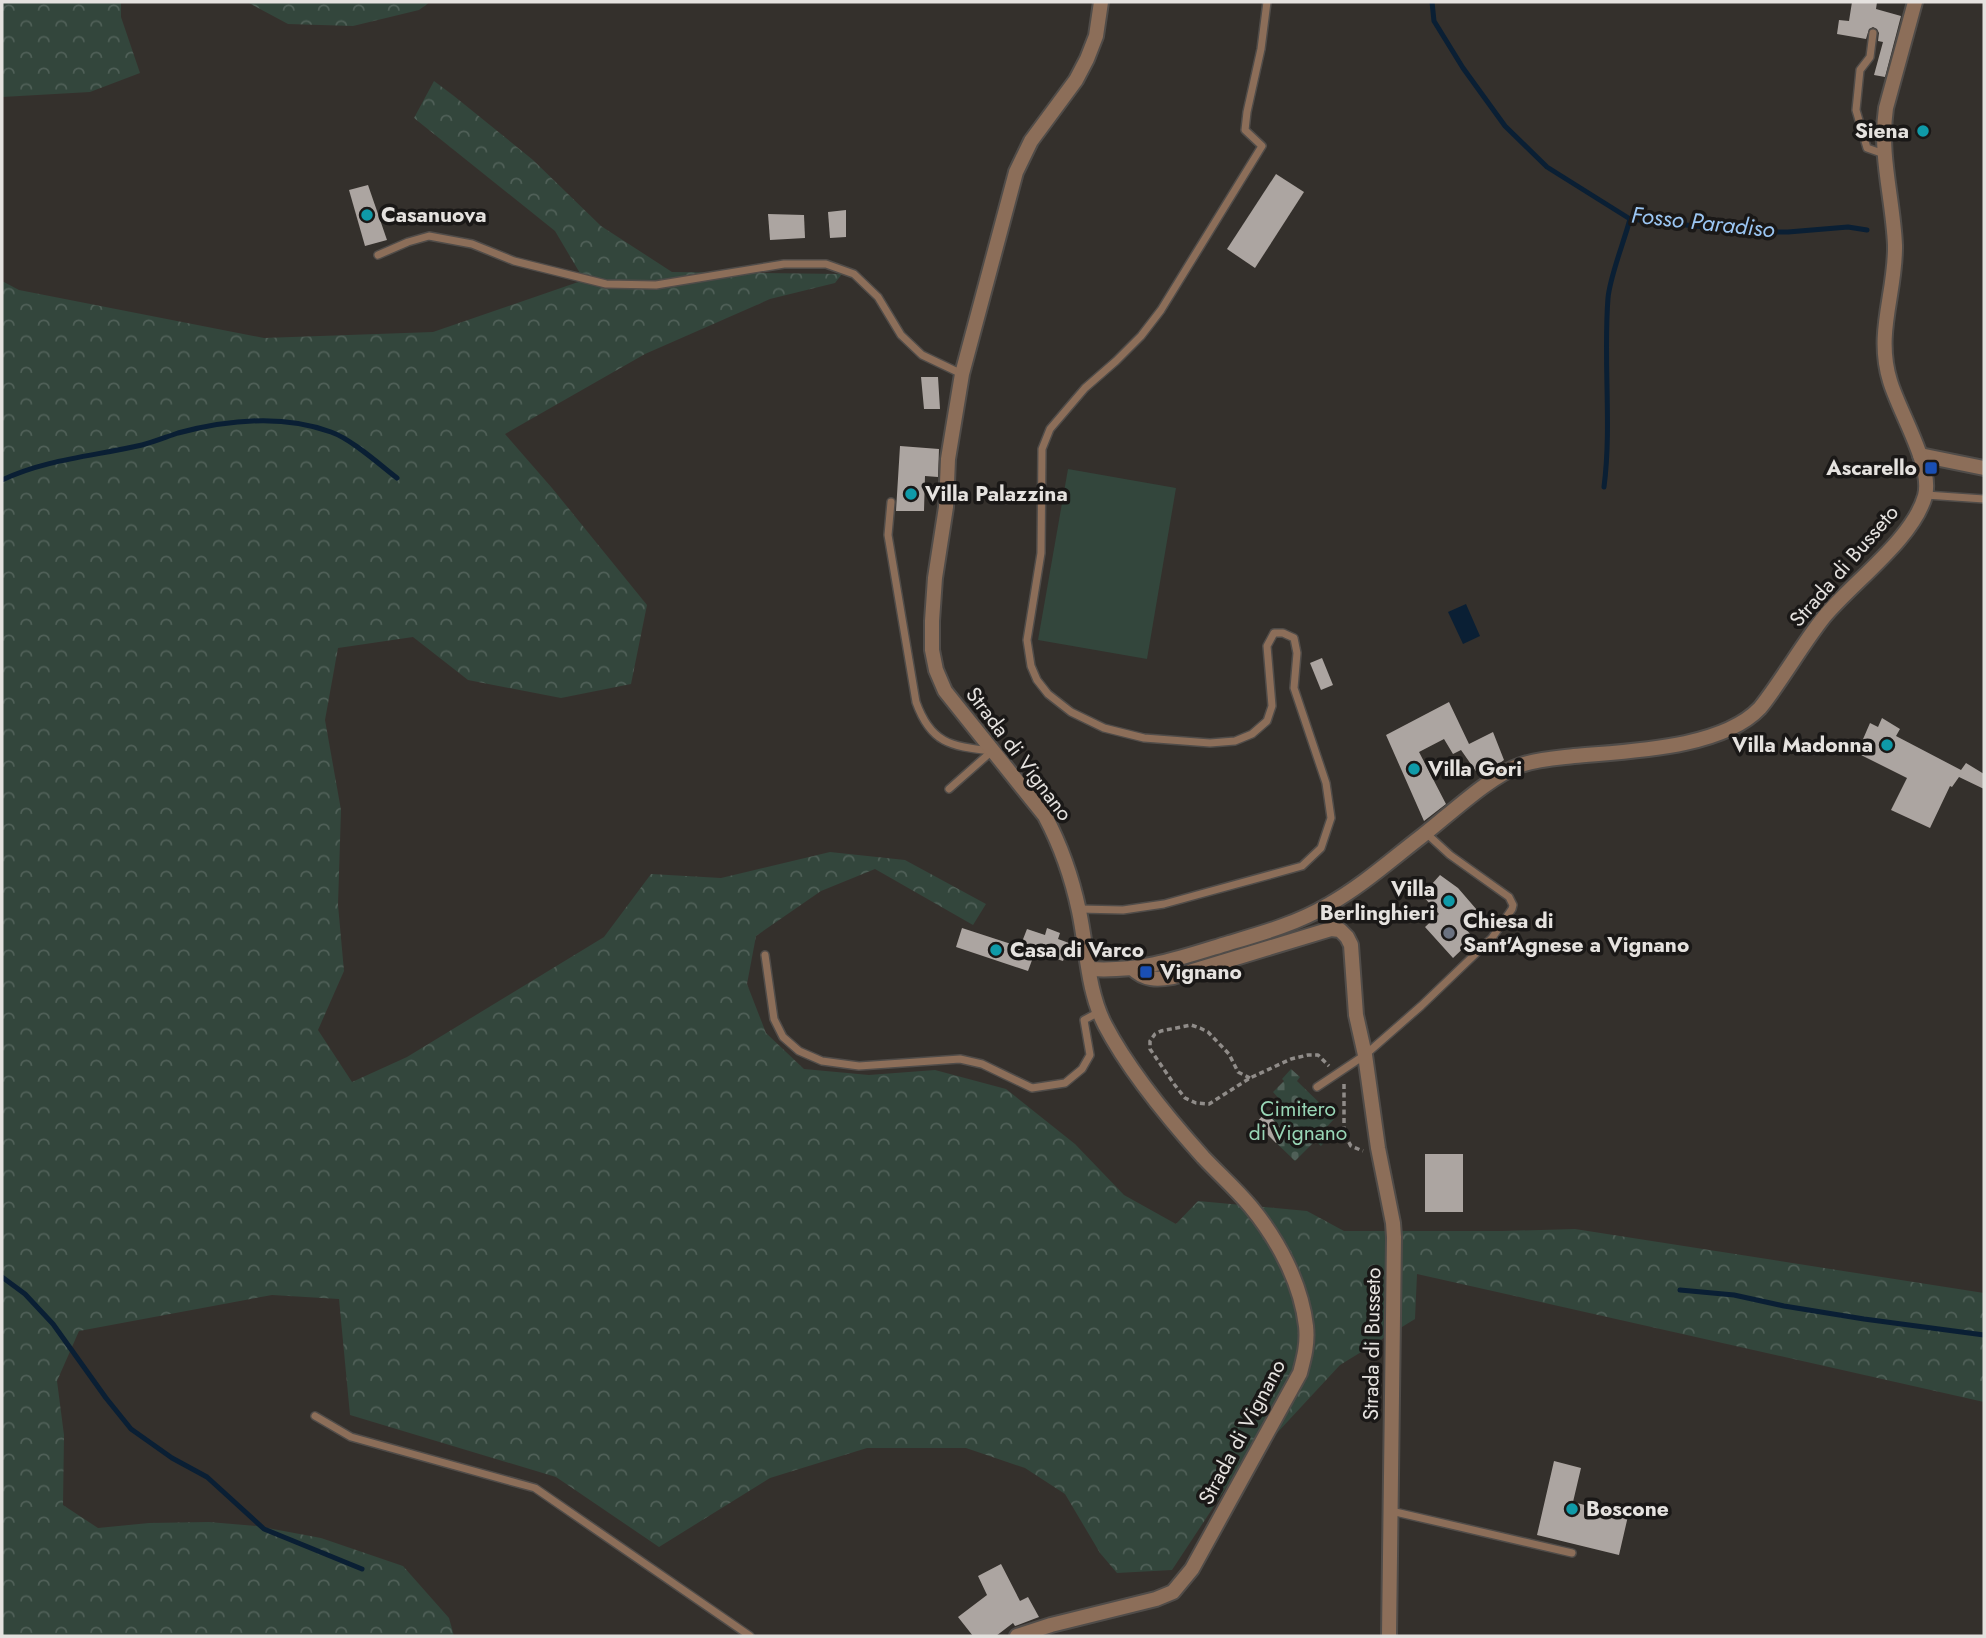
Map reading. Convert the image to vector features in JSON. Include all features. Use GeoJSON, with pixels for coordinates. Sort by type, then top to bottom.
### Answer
{"type":"FeatureCollection","features":[{"type":"Feature","properties":{"kind":"street","name":"Strada di Vignano"},"geometry":{"type":"LineString","coordinates":[[1017,1636],[1156,1599],[1173,1592],[1192,1569],[1294,1386],[1306,1351],[1306,1325],[1283,1253],[1251,1207],[1198,1152],[1167,1113],[1124,1055],[1099,1012],[1079,909],[1056,837],[1045,816],[945,691],[936,670],[932,649],[935,578],[946,507],[948,459],[962,374],[1016,172],[1031,141],[1076,80],[1087,59],[1096,36],[1101,2]]}},
{"type":"Feature","properties":{"kind":"street","name":"Strada di Busseto"},"geometry":{"type":"LineString","coordinates":[[1090,969],[1158,964],[1260,933],[1319,910],[1337,900],[1494,780],[1521,765],[1546,759],[1685,743],[1724,731],[1747,720],[1769,696],[1824,618],[1857,580],[1899,539],[1918,513],[1926,495],[1926,474],[1894,394],[1885,361],[1885,326],[1895,245],[1883,132],[1886,108],[1915,2]]}},
{"type":"Feature","properties":{"kind":"street"},"geometry":{"type":"LineString","coordinates":[[1920,455],[1984,468]]}},
{"type":"Feature","properties":{"kind":"street","name":"Strada di Busseto"},"geometry":{"type":"LineString","coordinates":[[1132,968],[1145,978],[1173,977],[1335,928],[1347,937],[1351,945],[1356,1015],[1393,1223],[1388,1636]]}},
{"type":"Feature","properties":{"kind":"lane"},"geometry":{"type":"LineString","coordinates":[[1079,909],[1124,910],[1164,904],[1302,866],[1321,848],[1331,818],[1326,783],[1294,688],[1297,653],[1294,638],[1283,633],[1274,634],[1267,646],[1272,706],[1266,721],[1252,734],[1234,741],[1210,743],[1144,738],[1104,729],[1071,712],[1048,694],[1037,680],[1031,666],[1027,640],[1041,553],[1042,449],[1050,429],[1076,398],[1141,336],[1161,310],[1262,146],[1245,130],[1267,2]]}},
{"type":"Feature","properties":{"kind":"lane"},"geometry":{"type":"LineString","coordinates":[[1873,33],[1870,57],[1860,70],[1856,110],[1867,148],[1884,154]]}},
{"type":"Feature","properties":{"kind":"lane"},"geometry":{"type":"LineString","coordinates":[[378,255],[429,236],[472,244],[514,261],[606,284],[656,285],[784,264],[825,264],[854,274],[878,297],[901,335],[922,355],[962,374]]}},
{"type":"Feature","properties":{"kind":"lane"},"geometry":{"type":"LineString","coordinates":[[1926,495],[1984,499]]}},
{"type":"Feature","properties":{"kind":"lane"},"geometry":{"type":"LineString","coordinates":[[891,502],[888,535],[916,702],[922,718],[933,734],[944,741],[992,751]]}},
{"type":"Feature","properties":{"kind":"lane"},"geometry":{"type":"LineString","coordinates":[[949,789],[992,751]]}},
{"type":"Feature","properties":{"kind":"lane"},"geometry":{"type":"LineString","coordinates":[[1317,1087],[1365,1055],[1481,949],[1500,929],[1512,909],[1512,901],[1501,890],[1450,856],[1426,833]]}},
{"type":"Feature","properties":{"kind":"lane"},"geometry":{"type":"LineString","coordinates":[[765,955],[774,1019],[783,1037],[800,1051],[822,1060],[859,1066],[960,1059],[982,1064],[1032,1088],[1065,1083],[1083,1069],[1090,1055],[1084,1020],[1099,1012]]}},
{"type":"Feature","properties":{"kind":"lane"},"geometry":{"type":"LineString","coordinates":[[315,1416],[351,1437],[536,1488],[750,1636]]}},
{"type":"Feature","properties":{"kind":"lane"},"geometry":{"type":"LineString","coordinates":[[1391,1511],[1572,1553]]}},
{"type":"Feature","properties":{"kind":"path"},"geometry":{"type":"LineString","coordinates":[[1250,1078],[1238,1072],[1229,1054],[1208,1032],[1200,1028],[1191,1025],[1161,1031],[1150,1041],[1150,1049],[1174,1084],[1185,1098],[1196,1103],[1209,1104],[1250,1078],[1291,1059],[1308,1055],[1318,1055],[1323,1059],[1334,1076]]}},
{"type":"Feature","properties":{"kind":"path"},"geometry":{"type":"LineString","coordinates":[[1344,1069],[1344,1134],[1352,1146],[1366,1152],[1378,1147]]}},
{"type":"Feature","properties":{"kind":"green space"},"geometry":{"type":"Polygon","coordinates":[[[2,2],[121,2],[121,17],[140,73],[90,92],[2,97],[2,2]]]}},
{"type":"Feature","properties":{"kind":"green space"},"geometry":{"type":"Polygon","coordinates":[[[247,2],[430,2],[419,10],[353,26],[288,24],[247,2]]]}},
{"type":"Feature","properties":{"kind":"green space"},"geometry":{"type":"Polygon","coordinates":[[[434,81],[533,160],[601,226],[672,272],[842,274],[835,283],[770,299],[645,354],[505,434],[647,605],[631,684],[561,698],[468,680],[413,637],[338,648],[325,720],[341,810],[338,905],[344,971],[318,1030],[352,1082],[407,1057],[604,937],[651,874],[721,878],[830,852],[905,860],[986,904],[973,925],[875,869],[821,891],[756,936],[747,984],[766,1033],[804,1069],[869,1075],[935,1070],[1006,1089],[1075,1144],[1124,1195],[1176,1224],[1198,1201],[1307,1211],[1344,1231],[1575,1229],[1984,1293],[1984,1402],[1417,1274],[1415,1319],[1340,1365],[1226,1488],[1172,1570],[1117,1573],[1100,1553],[1065,1494],[1025,1468],[966,1448],[867,1448],[770,1478],[659,1547],[556,1477],[350,1415],[339,1299],[272,1295],[79,1331],[57,1381],[64,1435],[63,1505],[98,1528],[149,1523],[209,1522],[257,1526],[321,1538],[403,1566],[449,1618],[454,1636],[2,1636],[2,281],[19,290],[264,338],[433,332],[584,280],[555,231],[414,118],[434,81]]]}},
{"type":"Feature","properties":{"kind":"green space"},"geometry":{"type":"Polygon","coordinates":[[[1068,469],[1176,488],[1147,659],[1038,640],[1068,469]]]}},
{"type":"Feature","properties":{"kind":"green space","name":"Cimitero di Vignano"},"geometry":{"type":"Polygon","coordinates":[[[1291,1069],[1300,1077],[1297,1081],[1335,1118],[1322,1132],[1328,1138],[1321,1146],[1315,1141],[1295,1161],[1256,1123],[1281,1101],[1273,1092],[1291,1069]]]}},
{"type":"Feature","properties":{"kind":"water"},"geometry":{"type":"Polygon","coordinates":[[[1466,604],[1480,636],[1463,644],[1448,612],[1466,604]]]}},
{"type":"Feature","properties":{"kind":"building"},"geometry":{"type":"Polygon","coordinates":[[[1852,2],[1877,2],[1876,9],[1901,16],[1885,77],[1874,75],[1883,42],[1878,41],[1877,29],[1869,29],[1866,39],[1837,34],[1839,20],[1849,21],[1852,2]]]}},
{"type":"Feature","properties":{"kind":"building"},"geometry":{"type":"Polygon","coordinates":[[[1276,174],[1304,192],[1255,268],[1227,249],[1276,174]]]}},
{"type":"Feature","properties":{"kind":"building","name":"Casanuova"},"geometry":{"type":"Polygon","coordinates":[[[368,185],[387,240],[365,246],[349,190],[368,185]]]}},
{"type":"Feature","properties":{"kind":"building"},"geometry":{"type":"Polygon","coordinates":[[[846,210],[846,237],[830,238],[828,212],[846,210]]]}},
{"type":"Feature","properties":{"kind":"building"},"geometry":{"type":"Polygon","coordinates":[[[768,214],[804,215],[805,238],[770,240],[768,214]]]}},
{"type":"Feature","properties":{"kind":"building"},"geometry":{"type":"Polygon","coordinates":[[[921,377],[938,377],[940,409],[924,409],[921,377]]]}},
{"type":"Feature","properties":{"kind":"building","name":"Villa Palazzina"},"geometry":{"type":"Polygon","coordinates":[[[900,446],[939,449],[938,477],[925,476],[924,511],[896,511],[900,446]]]}},
{"type":"Feature","properties":{"kind":"building"},"geometry":{"type":"Polygon","coordinates":[[[1322,658],[1333,685],[1321,690],[1310,663],[1322,658]]]}},
{"type":"Feature","properties":{"kind":"building","name":"Villa Gori"},"geometry":{"type":"Polygon","coordinates":[[[1449,702],[1469,744],[1493,732],[1504,760],[1480,777],[1461,750],[1453,754],[1444,739],[1419,752],[1446,804],[1424,821],[1386,735],[1449,702]]]}},
{"type":"Feature","properties":{"kind":"building","name":"Villa Madonna"},"geometry":{"type":"Polygon","coordinates":[[[1882,718],[1900,729],[1896,736],[1961,770],[1966,763],[1984,774],[1984,789],[1959,777],[1952,787],[1950,786],[1930,828],[1891,810],[1907,778],[1857,753],[1870,723],[1878,727],[1882,718]]]}},
{"type":"Feature","properties":{"kind":"building"},"geometry":{"type":"Polygon","coordinates":[[[1440,875],[1458,888],[1477,910],[1461,924],[1474,938],[1453,958],[1425,927],[1439,914],[1422,895],[1440,875]]]}},
{"type":"Feature","properties":{"kind":"building","name":"Casa di Varco"},"geometry":{"type":"Polygon","coordinates":[[[962,928],[1020,947],[1027,929],[1045,935],[1047,928],[1060,933],[1058,939],[1069,943],[1063,961],[1035,952],[1028,971],[956,947],[962,928]]]}},
{"type":"Feature","properties":{"kind":"building"},"geometry":{"type":"Polygon","coordinates":[[[1266,1112],[1286,1134],[1276,1143],[1256,1123],[1266,1112]]]}},
{"type":"Feature","properties":{"kind":"building"},"geometry":{"type":"Polygon","coordinates":[[[1425,1154],[1463,1154],[1463,1212],[1425,1212],[1425,1154]]]}},
{"type":"Feature","properties":{"kind":"building","name":"Boscone"},"geometry":{"type":"Polygon","coordinates":[[[1554,1461],[1581,1468],[1573,1502],[1628,1516],[1619,1555],[1537,1535],[1554,1461]]]}},
{"type":"Feature","properties":{"kind":"building"},"geometry":{"type":"Polygon","coordinates":[[[1001,1564],[1020,1601],[1028,1597],[1039,1617],[1015,1626],[1013,1623],[996,1636],[973,1636],[958,1617],[987,1595],[978,1576],[1001,1564]]]}},
{"type":"Feature","properties":{"kind":"waterway","name":"Fosso Paradiso"},"geometry":{"type":"LineString","coordinates":[[1432,2],[1434,21],[1463,68],[1505,126],[1547,167],[1630,219],[1751,232],[1848,227],[1867,230]]}},
{"type":"Feature","properties":{"kind":"waterway"},"geometry":{"type":"LineString","coordinates":[[1604,487],[1608,298],[1630,219]]}},
{"type":"Feature","properties":{"kind":"waterway"},"geometry":{"type":"LineString","coordinates":[[2,480],[36,467],[142,445],[197,428],[255,421],[312,426],[339,435],[397,478]]}},
{"type":"Feature","properties":{"kind":"waterway"},"geometry":{"type":"LineString","coordinates":[[2,1277],[25,1294],[53,1324],[131,1429],[172,1458],[207,1477],[264,1529],[362,1569]]}},
{"type":"Feature","properties":{"kind":"waterway"},"geometry":{"type":"LineString","coordinates":[[1680,1290],[1734,1295],[1864,1319],[1984,1335]]}},
{"type":"Feature","properties":{"kind":"place","name":"Siena"},"geometry":{"type":"Point","coordinates":[1923,131]}},
{"type":"Feature","properties":{"kind":"place","name":"Casanuova"},"geometry":{"type":"Point","coordinates":[367,215]}},
{"type":"Feature","properties":{"kind":"place","name":"Ascarello"},"geometry":{"type":"Point","coordinates":[1931,468]}},
{"type":"Feature","properties":{"kind":"place","name":"Villa Palazzina"},"geometry":{"type":"Point","coordinates":[911,494]}},
{"type":"Feature","properties":{"kind":"place","name":"Villa Madonna"},"geometry":{"type":"Point","coordinates":[1887,745]}},
{"type":"Feature","properties":{"kind":"place","name":"Villa Gori"},"geometry":{"type":"Point","coordinates":[1414,769]}},
{"type":"Feature","properties":{"kind":"place","name":"Villa Berlinghieri"},"geometry":{"type":"Point","coordinates":[1449,901]}},
{"type":"Feature","properties":{"kind":"place","name":"Chiesa di Sant'Agnese a Vignano"},"geometry":{"type":"Point","coordinates":[1449,933]}},
{"type":"Feature","properties":{"kind":"place","name":"Casa di Varco"},"geometry":{"type":"Point","coordinates":[996,950]}},
{"type":"Feature","properties":{"kind":"place","name":"Vignano"},"geometry":{"type":"Point","coordinates":[1146,972]}},
{"type":"Feature","properties":{"kind":"place","name":"Boscone"},"geometry":{"type":"Point","coordinates":[1572,1509]}}]}
